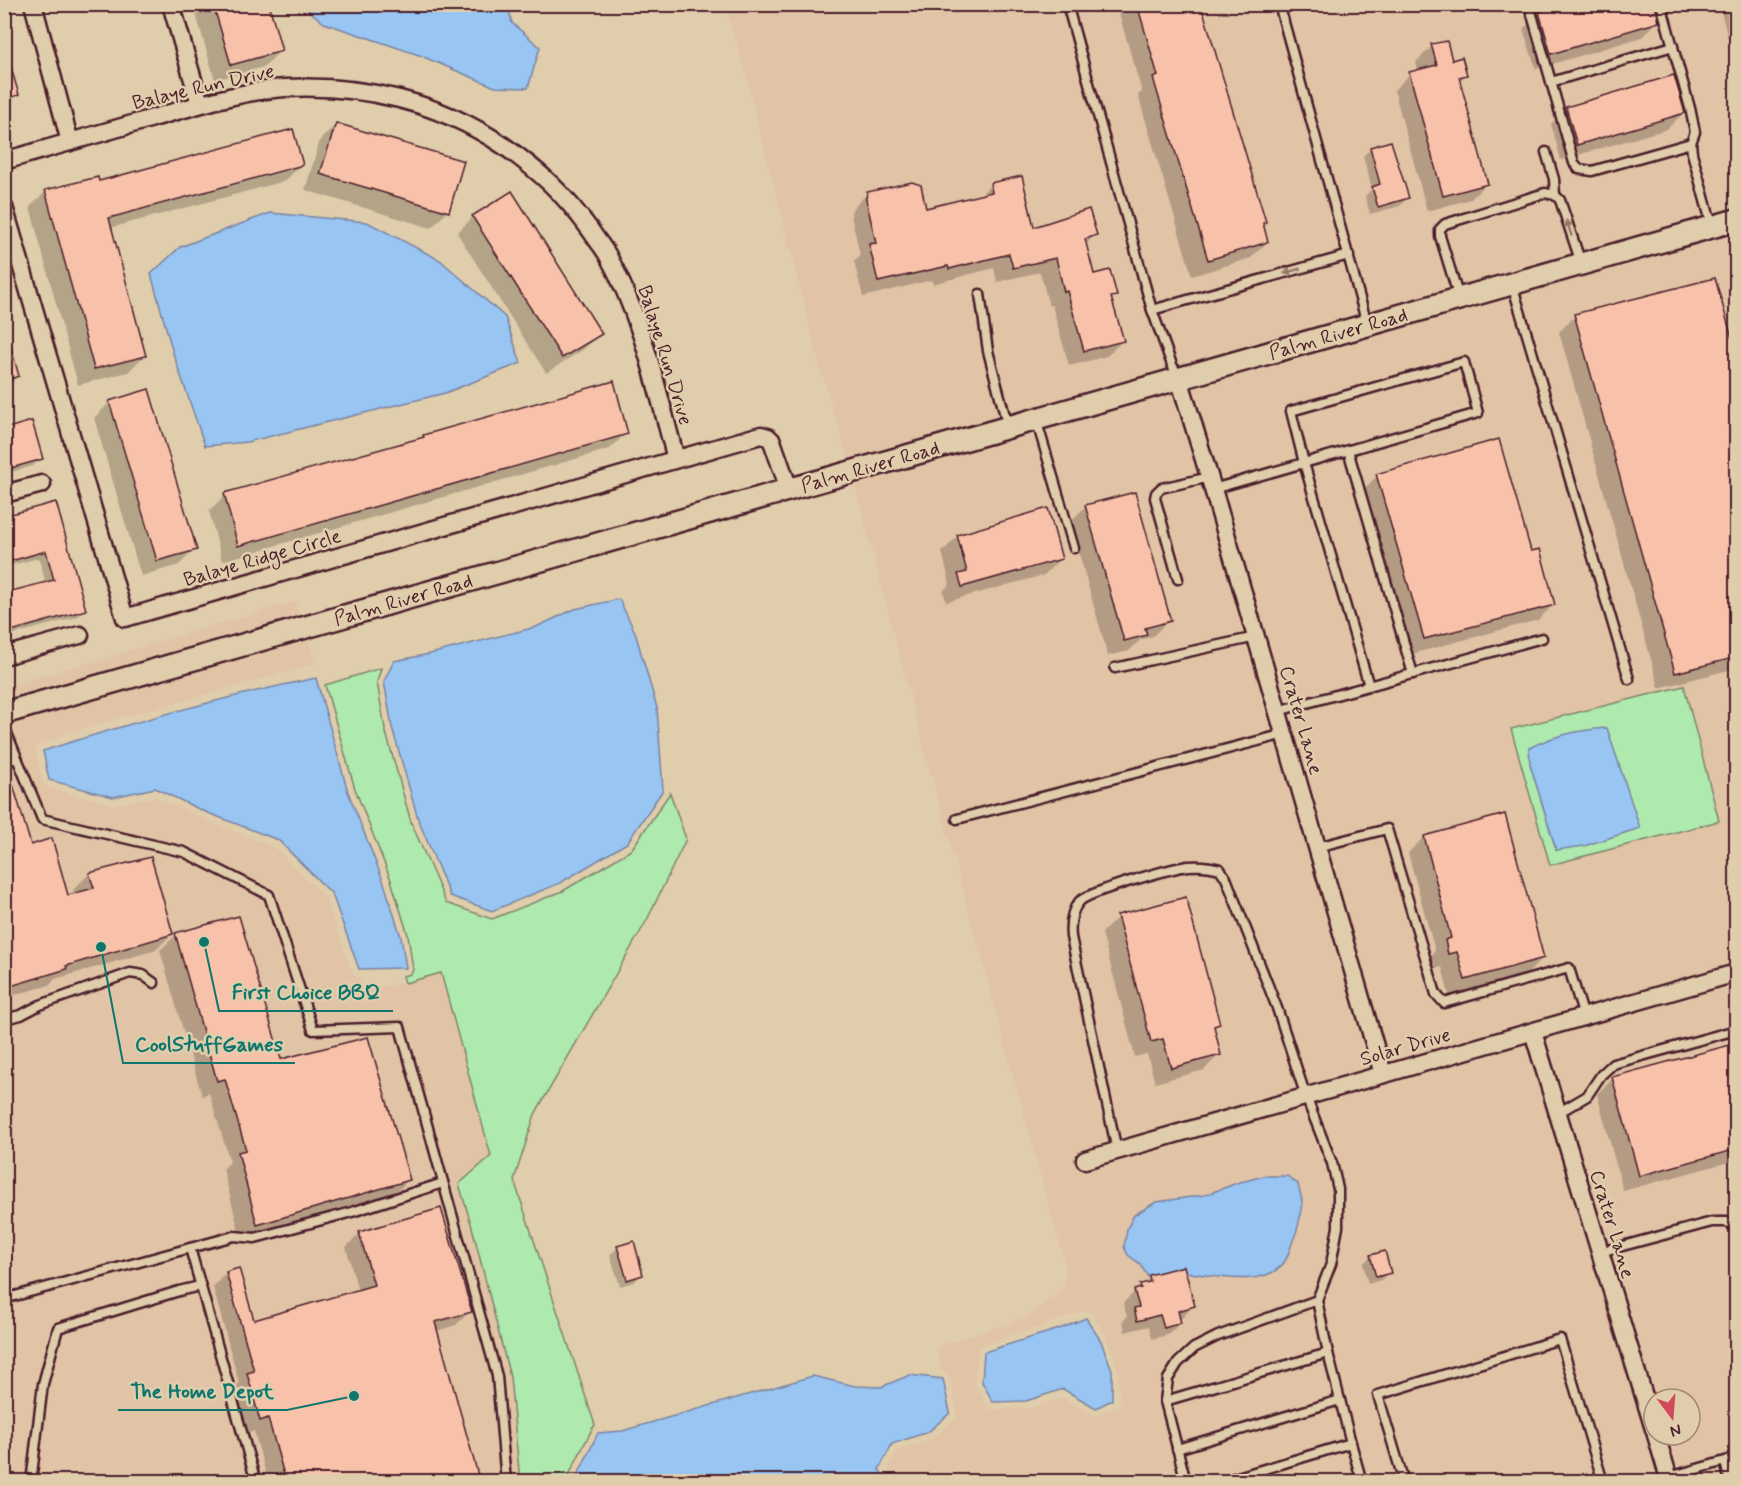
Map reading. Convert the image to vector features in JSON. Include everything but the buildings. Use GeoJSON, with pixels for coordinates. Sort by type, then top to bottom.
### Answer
{"type":"FeatureCollection","features":[{"type":"Feature","properties":{"kind":"street"},"geometry":{"type":"LineString","coordinates":[[33,4],[70,142]]}},
{"type":"Feature","properties":{"kind":"street"},"geometry":{"type":"LineString","coordinates":[[171,4],[200,104]]}},
{"type":"Feature","properties":{"kind":"street","name":"Balaye Run Drive"},"geometry":{"type":"LineString","coordinates":[[4,161],[200,104],[284,88],[359,91],[395,98],[439,112],[491,137],[528,163],[561,193],[606,252],[626,294],[641,335],[676,459]]}},
{"type":"Feature","properties":{"kind":"street","name":"Balaye Ridge Circle"},"geometry":{"type":"LineString","coordinates":[[4,207],[125,618],[761,435],[768,437],[774,447],[789,489]]}},
{"type":"Feature","properties":{"kind":"street","name":"Palm River Road"},"geometry":{"type":"LineString","coordinates":[[4,713],[1737,220]]}},
{"type":"Feature","properties":{"kind":"street","name":"Crater Lane"},"geometry":{"type":"LineString","coordinates":[[1179,378],[1212,483],[1383,1074]]}},
{"type":"Feature","properties":{"kind":"street"},"geometry":{"type":"LineString","coordinates":[[4,494],[42,484]]}},
{"type":"Feature","properties":{"kind":"street"},"geometry":{"type":"LineString","coordinates":[[4,656],[80,635]]}},
{"type":"Feature","properties":{"kind":"street","name":"Solar Drive"},"geometry":{"type":"LineString","coordinates":[[1085,1160],[1737,973]]}},
{"type":"Feature","properties":{"kind":"street","name":"Crater Lane"},"geometry":{"type":"LineString","coordinates":[[1533,1032],[1642,1390]]}},
{"type":"Feature","properties":{"kind":"street"},"geometry":{"type":"LineString","coordinates":[[1660,1447],[1669,1479]]}},
{"type":"Feature","properties":{"kind":"lane"},"geometry":{"type":"LineString","coordinates":[[1067,4],[1152,310],[1179,378]]}},
{"type":"Feature","properties":{"kind":"lane"},"geometry":{"type":"LineString","coordinates":[[1279,4],[1367,325]]}},
{"type":"Feature","properties":{"kind":"lane"},"geometry":{"type":"LineString","coordinates":[[1529,4],[1574,163],[1579,169],[1592,171],[1691,143]]}},
{"type":"Feature","properties":{"kind":"lane"},"geometry":{"type":"LineString","coordinates":[[1661,4],[1690,108],[1695,132],[1691,143],[1712,226]]}},
{"type":"Feature","properties":{"kind":"lane"},"geometry":{"type":"LineString","coordinates":[[1551,82],[1673,46]]}},
{"type":"Feature","properties":{"kind":"lane"},"geometry":{"type":"LineString","coordinates":[[1546,152],[1554,179],[1555,195]]}},
{"type":"Feature","properties":{"kind":"lane"},"geometry":{"type":"LineString","coordinates":[[1459,298],[1440,236],[1440,229],[1445,224],[1545,193],[1555,195],[1560,200],[1581,263]]}},
{"type":"Feature","properties":{"kind":"lane"},"geometry":{"type":"LineString","coordinates":[[1152,310],[1348,255]]}},
{"type":"Feature","properties":{"kind":"lane"},"geometry":{"type":"LineString","coordinates":[[1512,283],[1629,679]]}},
{"type":"Feature","properties":{"kind":"lane"},"geometry":{"type":"LineString","coordinates":[[980,294],[988,351],[1008,427]]}},
{"type":"Feature","properties":{"kind":"lane"},"geometry":{"type":"LineString","coordinates":[[1178,579],[1155,498],[1161,488],[1212,483],[1304,463],[1478,413],[1464,362],[1291,411],[1304,463],[1369,686]]}},
{"type":"Feature","properties":{"kind":"lane"},"geometry":{"type":"LineString","coordinates":[[1036,419],[1074,548]]}},
{"type":"Feature","properties":{"kind":"lane"},"geometry":{"type":"LineString","coordinates":[[1348,450],[1413,674]]}},
{"type":"Feature","properties":{"kind":"lane"},"geometry":{"type":"LineString","coordinates":[[1115,668],[1256,637]]}},
{"type":"Feature","properties":{"kind":"lane"},"geometry":{"type":"LineString","coordinates":[[1278,711],[1542,638]]}},
{"type":"Feature","properties":{"kind":"lane"},"geometry":{"type":"LineString","coordinates":[[4,726],[42,819],[184,852],[269,895],[313,1030],[400,1027],[496,1376],[506,1482]]}},
{"type":"Feature","properties":{"kind":"lane"},"geometry":{"type":"LineString","coordinates":[[957,819],[1284,734]]}},
{"type":"Feature","properties":{"kind":"lane"},"geometry":{"type":"LineString","coordinates":[[4,761],[17,758]]}},
{"type":"Feature","properties":{"kind":"lane"},"geometry":{"type":"LineString","coordinates":[[1317,847],[1387,829],[1436,994],[1444,1003],[1569,969],[1584,1017]]}},
{"type":"Feature","properties":{"kind":"lane"},"geometry":{"type":"LineString","coordinates":[[1117,1151],[1071,937],[1074,911],[1080,900],[1112,887],[1158,873],[1187,866],[1209,866],[1220,869],[1226,878],[1277,1008],[1306,1096],[1332,1163],[1338,1189],[1338,1227],[1331,1264],[1317,1300],[1328,1353],[1362,1482]]}},
{"type":"Feature","properties":{"kind":"lane"},"geometry":{"type":"LineString","coordinates":[[4,1019],[21,1015],[40,1005],[123,975],[143,975],[154,983]]}},
{"type":"Feature","properties":{"kind":"lane"},"geometry":{"type":"LineString","coordinates":[[1557,1113],[1587,1096],[1601,1075],[1613,1064],[1737,1030]]}},
{"type":"Feature","properties":{"kind":"lane"},"geometry":{"type":"LineString","coordinates":[[4,1299],[234,1236],[255,1238],[352,1212],[443,1183]]}},
{"type":"Feature","properties":{"kind":"lane"},"geometry":{"type":"LineString","coordinates":[[1600,1252],[1693,1226],[1737,1220]]}},
{"type":"Feature","properties":{"kind":"lane"},"geometry":{"type":"LineString","coordinates":[[1727,1222],[1737,1227]]}},
{"type":"Feature","properties":{"kind":"lane"},"geometry":{"type":"LineString","coordinates":[[190,1248],[256,1482]]}},
{"type":"Feature","properties":{"kind":"lane"},"geometry":{"type":"LineString","coordinates":[[31,1482],[43,1384],[58,1328],[200,1286]]}},
{"type":"Feature","properties":{"kind":"lane"},"geometry":{"type":"LineString","coordinates":[[1186,1482],[1165,1401],[1168,1379],[1178,1363],[1194,1348],[1218,1335],[1317,1300]]}},
{"type":"Feature","properties":{"kind":"lane"},"geometry":{"type":"LineString","coordinates":[[1404,1482],[1378,1395],[1560,1339],[1603,1482]]}},
{"type":"Feature","properties":{"kind":"lane"},"geometry":{"type":"LineString","coordinates":[[1165,1401],[1328,1353]]}},
{"type":"Feature","properties":{"kind":"lane"},"geometry":{"type":"LineString","coordinates":[[1177,1449],[1340,1400]]}},
{"type":"Feature","properties":{"kind":"lane"},"geometry":{"type":"LineString","coordinates":[[1221,1482],[1351,1443]]}},
{"type":"Feature","properties":{"kind":"lane"},"geometry":{"type":"LineString","coordinates":[[1669,1479],[1737,1458]]}},
{"type":"Feature","properties":{"kind":"lane"},"geometry":{"type":"LineString","coordinates":[[1725,1461],[1730,1482]]}},
{"type":"Feature","properties":{"kind":"shaded area"},"geometry":{"type":"Polygon","coordinates":[[[725,5],[1736,5],[1736,210],[849,462],[822,374],[741,57],[725,5]]]}},
{"type":"Feature","properties":{"kind":"shaded area"},"geometry":{"type":"Polygon","coordinates":[[[1736,229],[1736,964],[1389,1063],[1222,487],[1190,385],[1736,229]],[[1684,686],[1511,729],[1550,864],[1719,821],[1684,686]]]}},
{"type":"Feature","properties":{"kind":"shaded area"},"geometry":{"type":"Polygon","coordinates":[[[1174,390],[1373,1068],[1074,1153],[1079,1171],[1528,1043],[1642,1418],[1642,1447],[1651,1447],[1661,1481],[897,1481],[888,1470],[897,1451],[932,1439],[957,1417],[951,1378],[948,1373],[941,1371],[936,1347],[1028,1317],[1065,1286],[1065,1265],[854,481],[1174,390]],[[1237,1183],[1205,1195],[1156,1202],[1140,1264],[1148,1277],[1172,1271],[1224,1278],[1244,1279],[1260,1276],[1237,1183]],[[1088,1311],[978,1346],[975,1383],[988,1408],[994,1410],[1027,1409],[1063,1398],[1095,1416],[1117,1407],[1120,1401],[1118,1367],[1106,1337],[1088,1311]]]}},
{"type":"Feature","properties":{"kind":"shaded area"},"geometry":{"type":"Polygon","coordinates":[[[295,602],[301,619],[5,703],[5,687],[295,602]]]}},
{"type":"Feature","properties":{"kind":"shaded area"},"geometry":{"type":"Polygon","coordinates":[[[307,637],[315,664],[65,733],[65,735],[41,743],[36,747],[36,752],[42,781],[46,787],[112,805],[155,797],[274,847],[326,899],[352,972],[359,977],[364,992],[441,973],[491,1156],[459,1184],[510,1377],[520,1481],[5,1482],[5,723],[307,637]]]}},
{"type":"Feature","properties":{"kind":"shaded area"},"geometry":{"type":"Polygon","coordinates":[[[1736,983],[1736,1481],[1679,1481],[1669,1447],[1702,1447],[1702,1387],[1650,1387],[1544,1038],[1736,983]]]}},
{"type":"Feature","properties":{"kind":"green space"},"geometry":{"type":"Polygon","coordinates":[[[381,668],[377,682],[385,729],[411,822],[446,903],[492,919],[563,891],[631,850],[670,793],[686,839],[647,920],[535,1114],[514,1180],[595,1425],[566,1481],[520,1481],[510,1377],[459,1184],[491,1156],[441,973],[405,983],[403,976],[411,974],[413,970],[408,935],[391,880],[355,789],[325,685],[381,668]]]}},
{"type":"Feature","properties":{"kind":"green space"},"geometry":{"type":"Polygon","coordinates":[[[1684,686],[1719,821],[1550,865],[1511,729],[1684,686]],[[1529,748],[1556,850],[1570,847],[1529,748]]]}},
{"type":"Feature","properties":{"kind":"water"},"geometry":{"type":"Polygon","coordinates":[[[302,5],[508,5],[512,23],[540,47],[528,88],[495,87],[419,55],[324,23],[302,5]]]}},
{"type":"Feature","properties":{"kind":"water"},"geometry":{"type":"Polygon","coordinates":[[[270,213],[367,222],[440,260],[505,317],[521,363],[445,393],[247,442],[205,446],[173,353],[151,274],[180,247],[270,213]]]}},
{"type":"Feature","properties":{"kind":"water"},"geometry":{"type":"Polygon","coordinates":[[[619,599],[635,632],[657,708],[663,790],[627,843],[560,883],[492,911],[450,896],[418,819],[392,727],[384,681],[394,661],[536,627],[575,609],[619,599]]]}},
{"type":"Feature","properties":{"kind":"water"},"geometry":{"type":"Polygon","coordinates":[[[316,678],[348,792],[384,883],[401,937],[406,968],[359,969],[332,894],[278,840],[203,811],[155,788],[113,797],[49,780],[43,751],[178,711],[316,678]]]}},
{"type":"Feature","properties":{"kind":"water"},"geometry":{"type":"Polygon","coordinates":[[[1607,728],[1640,828],[1584,846],[1556,850],[1530,764],[1529,748],[1567,734],[1607,728]]]}},
{"type":"Feature","properties":{"kind":"water"},"geometry":{"type":"Polygon","coordinates":[[[1264,1176],[1287,1176],[1298,1184],[1302,1201],[1296,1234],[1285,1261],[1276,1270],[1264,1276],[1249,1278],[1218,1277],[1175,1271],[1148,1277],[1140,1264],[1128,1255],[1124,1247],[1127,1229],[1134,1215],[1156,1202],[1205,1195],[1264,1176]]]}},
{"type":"Feature","properties":{"kind":"water"},"geometry":{"type":"Polygon","coordinates":[[[1086,1318],[1101,1341],[1112,1370],[1112,1400],[1096,1408],[1063,1389],[1026,1401],[993,1402],[982,1382],[984,1352],[1062,1328],[1086,1318]]]}},
{"type":"Feature","properties":{"kind":"water"},"geometry":{"type":"Polygon","coordinates":[[[910,1375],[943,1379],[950,1413],[928,1432],[892,1444],[879,1470],[888,1481],[575,1481],[598,1433],[622,1431],[813,1376],[855,1386],[881,1387],[910,1375]]]}},
{"type":"Feature","properties":{"kind":"place","name":"First Choice BBQ"},"geometry":{"type":"Point","coordinates":[204,942]}},
{"type":"Feature","properties":{"kind":"place","name":"CoolStuffGames"},"geometry":{"type":"Point","coordinates":[101,947]}},
{"type":"Feature","properties":{"kind":"place","name":"The Home Depot"},"geometry":{"type":"Point","coordinates":[354,1396]}}]}
